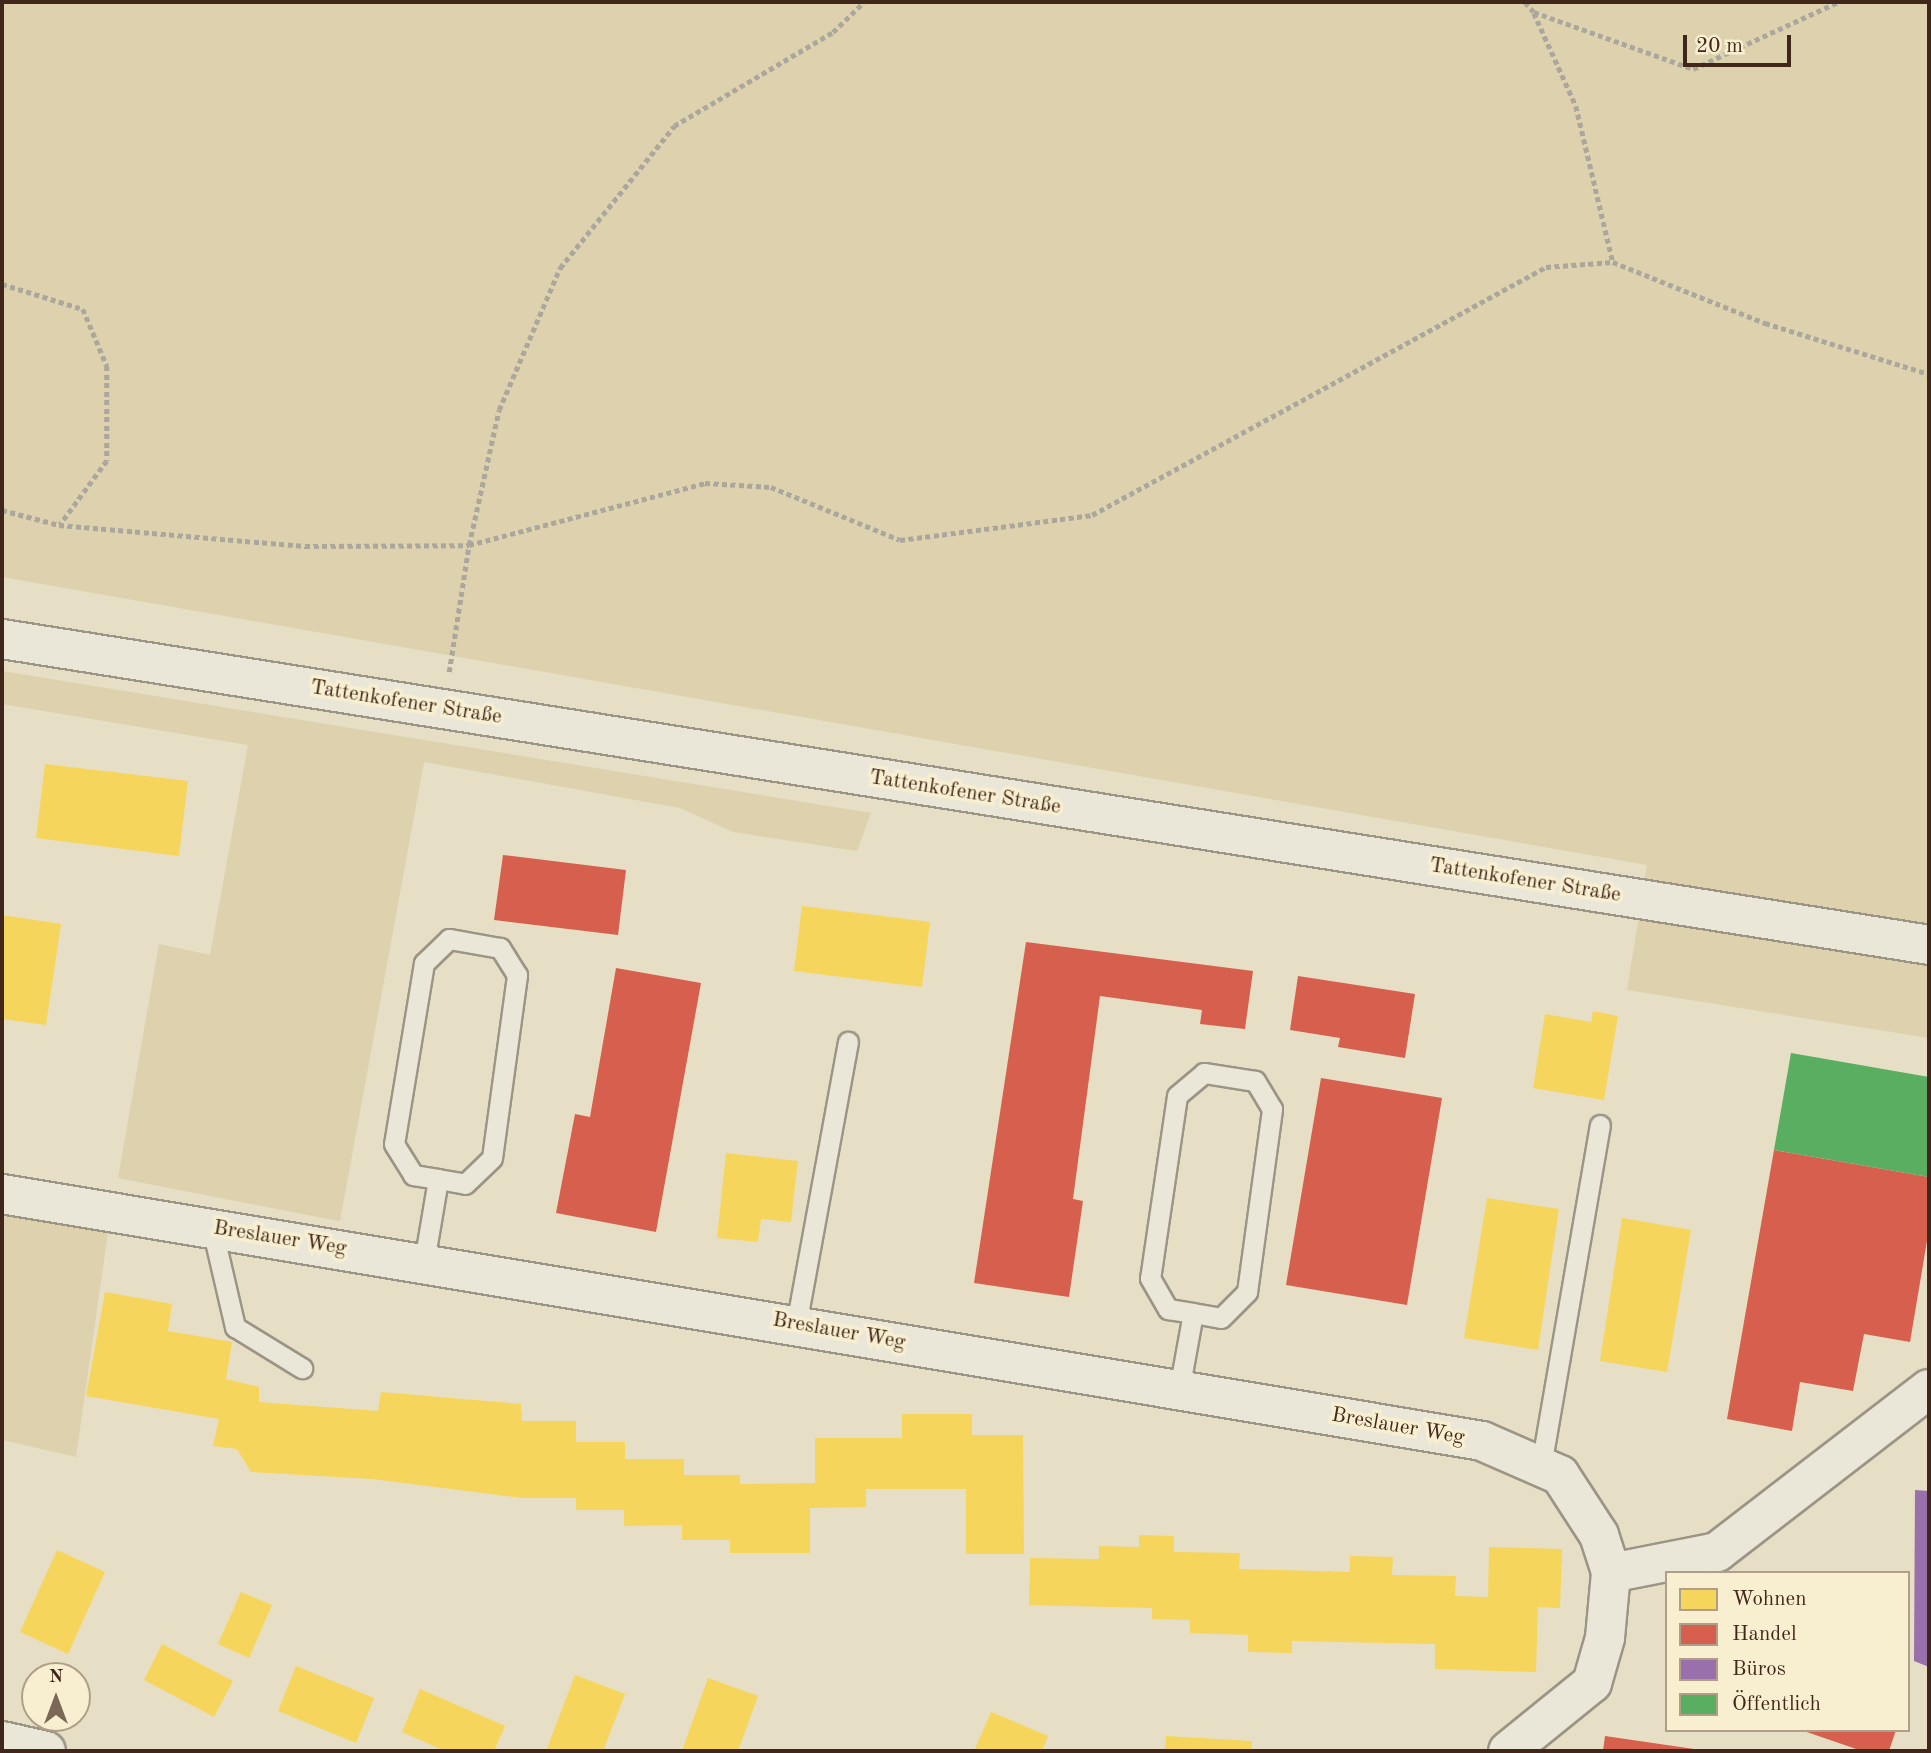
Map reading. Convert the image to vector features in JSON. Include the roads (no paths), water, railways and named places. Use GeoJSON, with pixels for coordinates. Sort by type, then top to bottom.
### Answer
{"type":"FeatureCollection","features":[{"type":"Feature","properties":{"kind":"street","name":"Tattenkofener Straße"},"geometry":{"type":"LineString","coordinates":[[2,639],[1929,945]]}},
{"type":"Feature","properties":{"kind":"street","name":"Breslauer Weg"},"geometry":{"type":"LineString","coordinates":[[2,1194],[424,1262],[1482,1441],[1560,1475],[1599,1535],[1611,1573],[1605,1638],[1592,1683],[1508,1751]]}},
{"type":"Feature","properties":{"kind":"street"},"geometry":{"type":"LineString","coordinates":[[1611,1573],[1717,1552],[1929,1389]]}},
{"type":"Feature","properties":{"kind":"street"},"geometry":{"type":"LineString","coordinates":[[2,1741],[46,1751]]}},
{"type":"Feature","properties":{"kind":"lane"},"geometry":{"type":"LineString","coordinates":[[449,939],[500,948],[517,975],[492,1158],[465,1184],[438,1179],[413,1175],[394,1144],[424,963],[449,939]]}},
{"type":"Feature","properties":{"kind":"lane"},"geometry":{"type":"LineString","coordinates":[[796,1325],[848,1042]]}},
{"type":"Feature","properties":{"kind":"lane"},"geometry":{"type":"LineString","coordinates":[[1204,1073],[1255,1081],[1272,1109],[1247,1292],[1221,1318],[1193,1313],[1168,1308],[1150,1278],[1177,1096],[1204,1073]]}},
{"type":"Feature","properties":{"kind":"lane"},"geometry":{"type":"LineString","coordinates":[[1541,1466],[1600,1125]]}},
{"type":"Feature","properties":{"kind":"lane"},"geometry":{"type":"LineString","coordinates":[[424,1262],[438,1179]]}},
{"type":"Feature","properties":{"kind":"lane"},"geometry":{"type":"LineString","coordinates":[[212,1228],[235,1327],[302,1368]]}},
{"type":"Feature","properties":{"kind":"lane"},"geometry":{"type":"LineString","coordinates":[[1179,1390],[1193,1313]]}}]}
